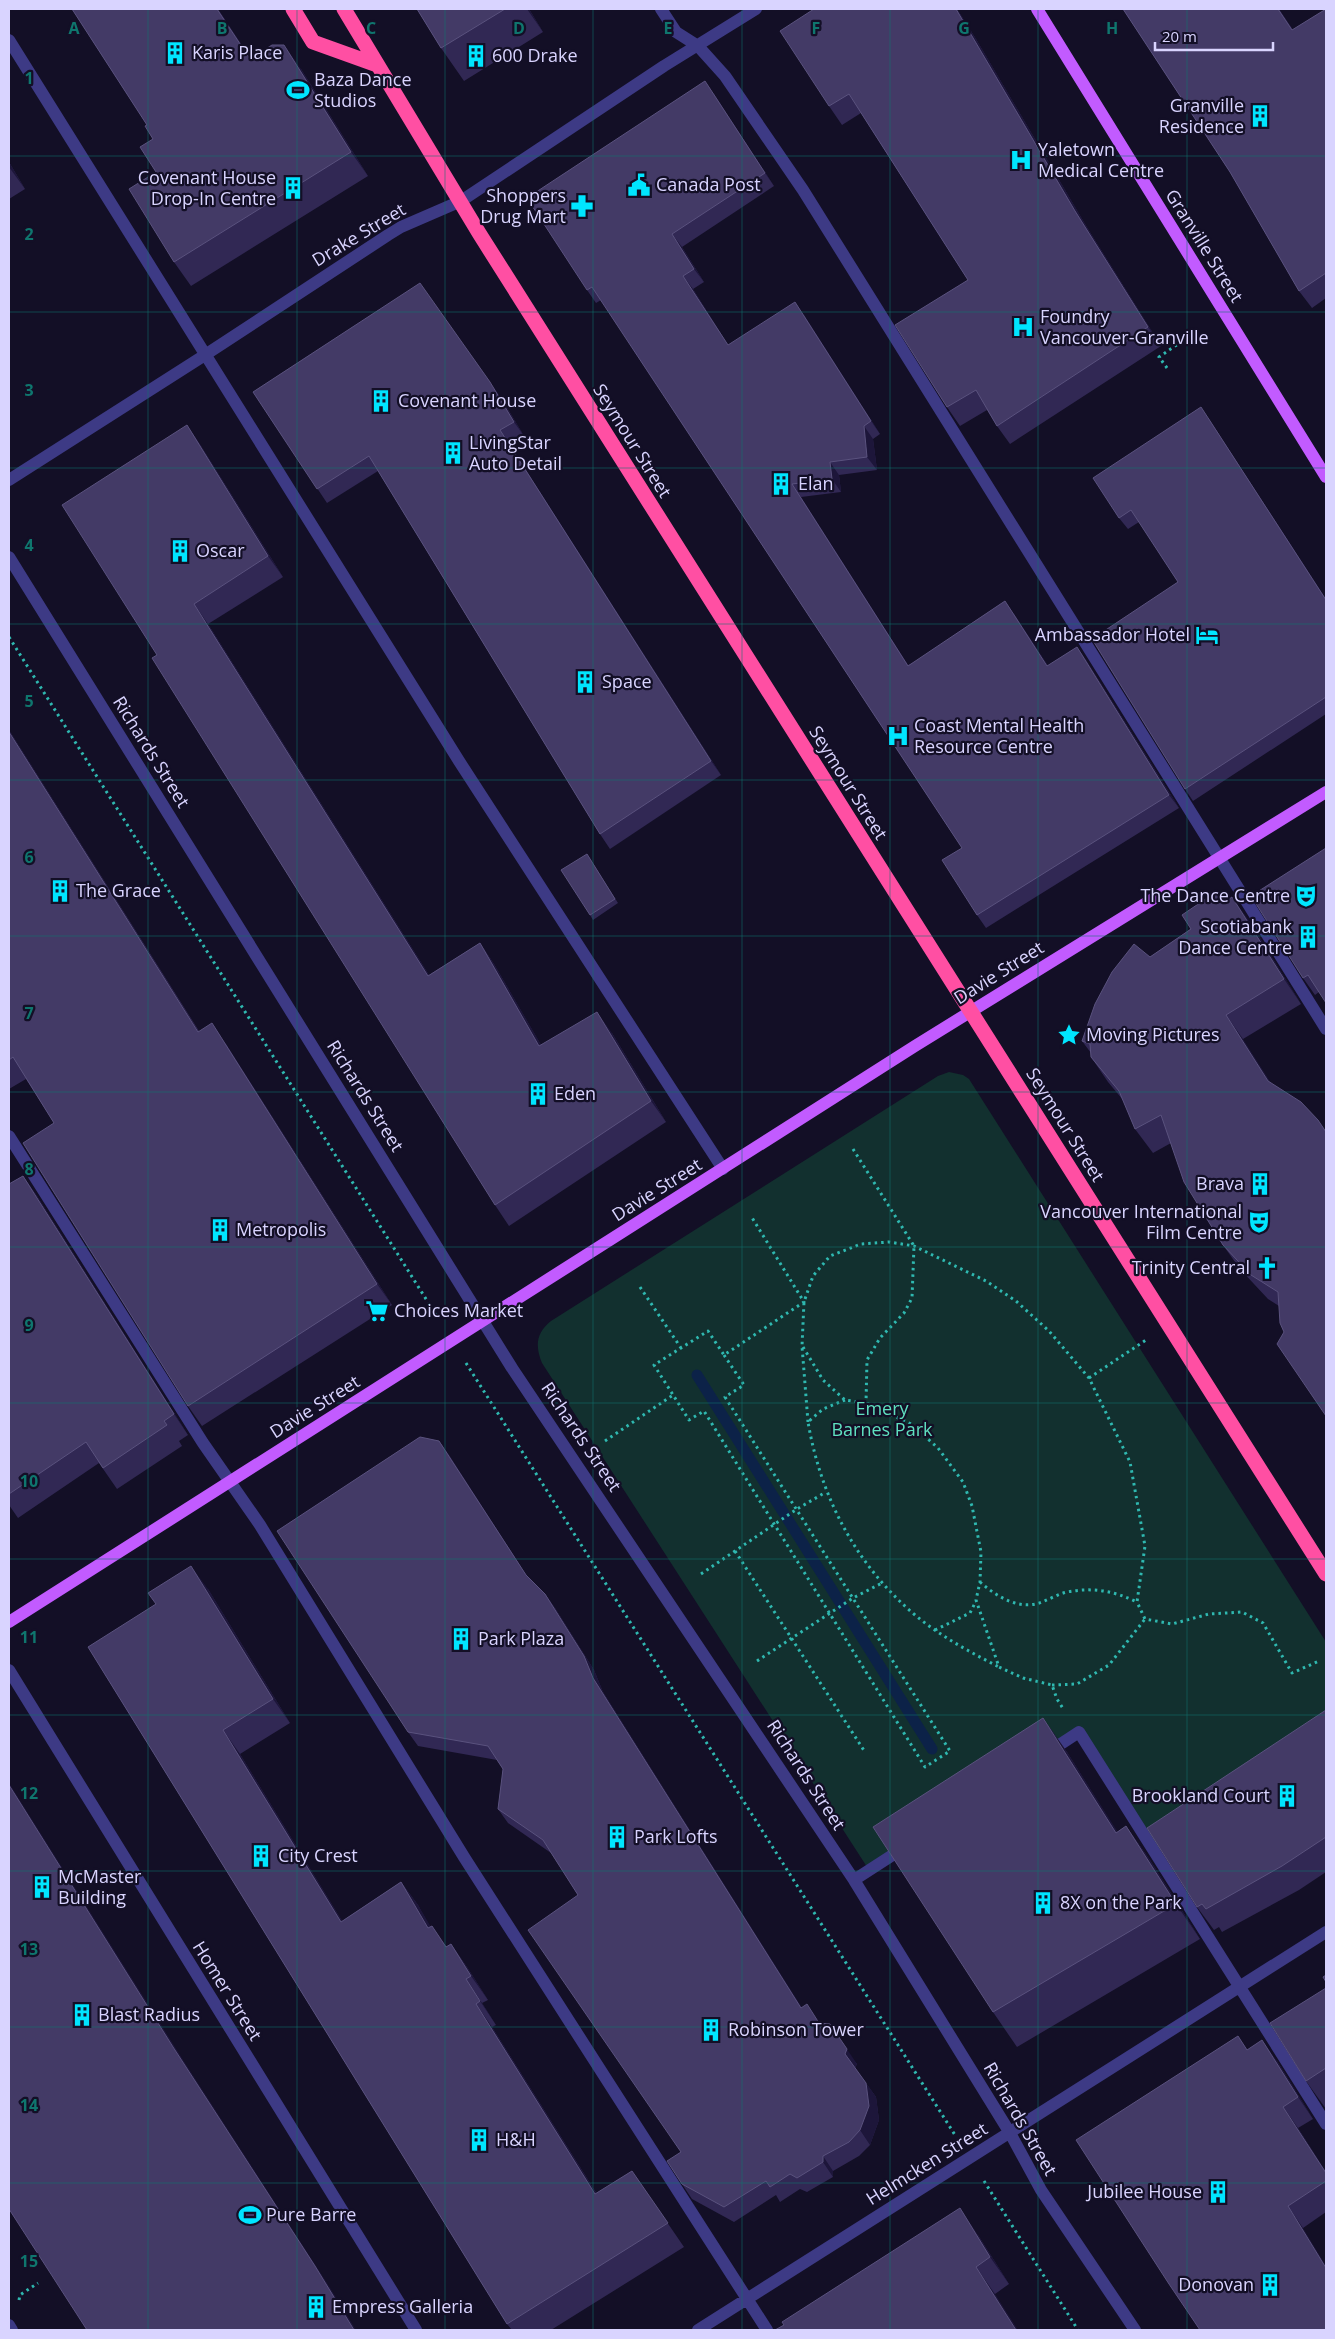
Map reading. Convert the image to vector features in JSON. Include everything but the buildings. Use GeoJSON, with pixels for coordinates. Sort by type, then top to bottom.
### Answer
{"type":"FeatureCollection","features":[{"type":"Feature","properties":{"kind":"highway"},"geometry":{"type":"LineString","coordinates":[[293,9],[312,42],[377,65]]}},
{"type":"Feature","properties":{"kind":"highway","name":"Seymour Street"},"geometry":{"type":"LineString","coordinates":[[344,9],[461,201],[1326,1574]]}},
{"type":"Feature","properties":{"kind":"main road","name":"Granville Street"},"geometry":{"type":"LineString","coordinates":[[1037,9],[1326,477]]}},
{"type":"Feature","properties":{"kind":"main road","name":"Davie Street"},"geometry":{"type":"LineString","coordinates":[[9,1622],[970,1011],[1326,792]]}},
{"type":"Feature","properties":{"kind":"street"},"geometry":{"type":"LineString","coordinates":[[661,9],[676,32],[698,46],[725,76],[803,190],[1326,1029]]}},
{"type":"Feature","properties":{"kind":"street","name":"Drake Street"},"geometry":{"type":"LineString","coordinates":[[9,480],[394,231],[461,201],[756,9]]}},
{"type":"Feature","properties":{"kind":"street"},"geometry":{"type":"LineString","coordinates":[[9,40],[459,761],[723,1169]]}},
{"type":"Feature","properties":{"kind":"street","name":"Richards Street"},"geometry":{"type":"LineString","coordinates":[[9,557],[483,1321],[854,1880],[1010,2133],[1041,2190],[1135,2330]]}},
{"type":"Feature","properties":{"kind":"street"},"geometry":{"type":"LineString","coordinates":[[9,1136],[203,1443],[260,1524],[464,1857],[767,2330]]}},
{"type":"Feature","properties":{"kind":"street","name":"Homer Street"},"geometry":{"type":"LineString","coordinates":[[9,1670],[416,2330]]}},
{"type":"Feature","properties":{"kind":"street"},"geometry":{"type":"LineString","coordinates":[[1039,1758],[1079,1732],[1326,2124]]}},
{"type":"Feature","properties":{"kind":"street"},"geometry":{"type":"LineString","coordinates":[[854,1880],[913,1841]]}},
{"type":"Feature","properties":{"kind":"street","name":"Helmcken Street"},"geometry":{"type":"LineString","coordinates":[[698,2330],[1326,1932]]}},
{"type":"Feature","properties":{"kind":"street"},"geometry":{"type":"LineString","coordinates":[[9,2325],[12,2330]]}},
{"type":"Feature","properties":{"kind":"path"},"geometry":{"type":"LineString","coordinates":[[1167,368],[1159,357],[1178,344]]}},
{"type":"Feature","properties":{"kind":"path"},"geometry":{"type":"LineString","coordinates":[[9,637],[428,1302]]}},
{"type":"Feature","properties":{"kind":"path"},"geometry":{"type":"LineString","coordinates":[[853,1149],[914,1246],[912,1298],[904,1313],[880,1338],[867,1360],[866,1403]]}},
{"type":"Feature","properties":{"kind":"path"},"geometry":{"type":"LineString","coordinates":[[751,1216],[804,1302]]}},
{"type":"Feature","properties":{"kind":"path"},"geometry":{"type":"LineString","coordinates":[[889,1242],[914,1246],[986,1281],[1016,1301],[1049,1330],[1088,1378],[1130,1462],[1145,1546],[1137,1602],[1145,1619],[1110,1665],[1077,1684],[1052,1685],[1023,1678],[999,1667],[935,1630],[915,1615],[882,1583],[854,1545],[826,1492],[808,1422],[802,1346],[804,1302],[813,1276],[830,1256],[861,1244],[889,1242]]}},
{"type":"Feature","properties":{"kind":"path"},"geometry":{"type":"LineString","coordinates":[[640,1287],[681,1348]]}},
{"type":"Feature","properties":{"kind":"path"},"geometry":{"type":"LineString","coordinates":[[724,1355],[804,1302]]}},
{"type":"Feature","properties":{"kind":"path"},"geometry":{"type":"LineString","coordinates":[[708,1331],[744,1385],[725,1397],[950,1751],[925,1767],[704,1411],[689,1420],[654,1365],[681,1348],[708,1331]]}},
{"type":"Feature","properties":{"kind":"path"},"geometry":{"type":"LineString","coordinates":[[802,1346],[823,1380],[845,1400]]}},
{"type":"Feature","properties":{"kind":"path"},"geometry":{"type":"LineString","coordinates":[[1088,1378],[1120,1357]]}},
{"type":"Feature","properties":{"kind":"path"},"geometry":{"type":"LineString","coordinates":[[476,1378],[950,2128]]}},
{"type":"Feature","properties":{"kind":"path"},"geometry":{"type":"LineString","coordinates":[[605,1441],[673,1395]]}},
{"type":"Feature","properties":{"kind":"path"},"geometry":{"type":"LineString","coordinates":[[808,1422],[823,1410],[845,1400],[866,1403],[911,1424],[938,1448],[963,1482],[972,1506],[981,1552],[980,1582],[976,1600],[970,1613],[935,1630]]}},
{"type":"Feature","properties":{"kind":"path"},"geometry":{"type":"LineString","coordinates":[[701,1574],[797,1509],[826,1492]]}},
{"type":"Feature","properties":{"kind":"path"},"geometry":{"type":"LineString","coordinates":[[735,1551],[865,1752]]}},
{"type":"Feature","properties":{"kind":"path"},"geometry":{"type":"LineString","coordinates":[[980,1582],[1003,1600],[1031,1606],[1065,1592],[1089,1590],[1117,1592],[1137,1602]]}},
{"type":"Feature","properties":{"kind":"path"},"geometry":{"type":"LineString","coordinates":[[757,1661],[853,1598],[882,1583]]}},
{"type":"Feature","properties":{"kind":"path"},"geometry":{"type":"LineString","coordinates":[[976,1600],[999,1667]]}},
{"type":"Feature","properties":{"kind":"path"},"geometry":{"type":"LineString","coordinates":[[1145,1619],[1172,1624],[1209,1614],[1242,1612],[1263,1623],[1292,1673],[1319,1661]]}},
{"type":"Feature","properties":{"kind":"path"},"geometry":{"type":"LineString","coordinates":[[1052,1685],[1057,1699],[1079,1732]]}},
{"type":"Feature","properties":{"kind":"path"},"geometry":{"type":"LineString","coordinates":[[989,2189],[1078,2330]]}},
{"type":"Feature","properties":{"kind":"path"},"geometry":{"type":"LineString","coordinates":[[24,2292],[38,2283]]}},
{"type":"Feature","properties":{"kind":"green space","name":"Emery Barnes Park"},"geometry":{"type":"Polygon","coordinates":[[[949,1072],[963,1075],[969,1079],[1326,1642],[1326,1743],[1156,1853],[1079,1732],[869,1870],[542,1363],[538,1351],[538,1340],[542,1330],[551,1321],[938,1076],[949,1072]]]}},
{"type":"Feature","properties":{"kind":"waterway"},"geometry":{"type":"LineString","coordinates":[[697,1375],[932,1749]]}},
{"type":"Feature","properties":{"kind":"place","name":"Karis Place"},"geometry":{"type":"Point","coordinates":[175,53]}},
{"type":"Feature","properties":{"kind":"place","name":"600 Drake"},"geometry":{"type":"Point","coordinates":[476,56]}},
{"type":"Feature","properties":{"kind":"place","name":"Baza Dance Studios"},"geometry":{"type":"Point","coordinates":[298,90]}},
{"type":"Feature","properties":{"kind":"place","name":"Granville Residence"},"geometry":{"type":"Point","coordinates":[1260,116]}},
{"type":"Feature","properties":{"kind":"place","name":"Yaletown Medical Centre"},"geometry":{"type":"Point","coordinates":[1021,160]}},
{"type":"Feature","properties":{"kind":"place","name":"Canada Post"},"geometry":{"type":"Point","coordinates":[639,185]}},
{"type":"Feature","properties":{"kind":"place","name":"Covenant House Drop-In Centre"},"geometry":{"type":"Point","coordinates":[293,188]}},
{"type":"Feature","properties":{"kind":"place","name":"Shoppers Drug Mart"},"geometry":{"type":"Point","coordinates":[582,206]}},
{"type":"Feature","properties":{"kind":"place","name":"Foundry Vancouver-Granville"},"geometry":{"type":"Point","coordinates":[1023,327]}},
{"type":"Feature","properties":{"kind":"place","name":"Covenant House"},"geometry":{"type":"Point","coordinates":[381,401]}},
{"type":"Feature","properties":{"kind":"place","name":"LivingStar Auto Detail"},"geometry":{"type":"Point","coordinates":[453,453]}},
{"type":"Feature","properties":{"kind":"place","name":"Elan"},"geometry":{"type":"Point","coordinates":[781,484]}},
{"type":"Feature","properties":{"kind":"place","name":"Oscar"},"geometry":{"type":"Point","coordinates":[180,551]}},
{"type":"Feature","properties":{"kind":"place","name":"Ambassador Hotel"},"geometry":{"type":"Point","coordinates":[1207,635]}},
{"type":"Feature","properties":{"kind":"place","name":"Space"},"geometry":{"type":"Point","coordinates":[585,682]}},
{"type":"Feature","properties":{"kind":"place","name":"Coast Mental Health Resource Centre"},"geometry":{"type":"Point","coordinates":[898,736]}},
{"type":"Feature","properties":{"kind":"place","name":"The Grace"},"geometry":{"type":"Point","coordinates":[60,891]}},
{"type":"Feature","properties":{"kind":"place","name":"The Dance Centre"},"geometry":{"type":"Point","coordinates":[1306,896]}},
{"type":"Feature","properties":{"kind":"place","name":"Scotiabank Dance Centre"},"geometry":{"type":"Point","coordinates":[1308,937]}},
{"type":"Feature","properties":{"kind":"place","name":"Moving Pictures"},"geometry":{"type":"Point","coordinates":[1069,1035]}},
{"type":"Feature","properties":{"kind":"place","name":"Eden"},"geometry":{"type":"Point","coordinates":[538,1094]}},
{"type":"Feature","properties":{"kind":"place","name":"Brava"},"geometry":{"type":"Point","coordinates":[1260,1184]}},
{"type":"Feature","properties":{"kind":"place","name":"Vancouver International Film Centre"},"geometry":{"type":"Point","coordinates":[1259,1222]}},
{"type":"Feature","properties":{"kind":"place","name":"Metropolis"},"geometry":{"type":"Point","coordinates":[220,1230]}},
{"type":"Feature","properties":{"kind":"place","name":"Trinity Central"},"geometry":{"type":"Point","coordinates":[1267,1268]}},
{"type":"Feature","properties":{"kind":"place","name":"Choices Market"},"geometry":{"type":"Point","coordinates":[377,1311]}},
{"type":"Feature","properties":{"kind":"place","name":"Park Plaza"},"geometry":{"type":"Point","coordinates":[461,1639]}},
{"type":"Feature","properties":{"kind":"place","name":"Brookland Court"},"geometry":{"type":"Point","coordinates":[1287,1796]}},
{"type":"Feature","properties":{"kind":"place","name":"Park Lofts"},"geometry":{"type":"Point","coordinates":[617,1837]}},
{"type":"Feature","properties":{"kind":"place","name":"City Crest"},"geometry":{"type":"Point","coordinates":[261,1856]}},
{"type":"Feature","properties":{"kind":"place","name":"McMaster Building"},"geometry":{"type":"Point","coordinates":[42,1887]}},
{"type":"Feature","properties":{"kind":"place","name":"8X on the Park"},"geometry":{"type":"Point","coordinates":[1043,1903]}},
{"type":"Feature","properties":{"kind":"place","name":"Blast Radius"},"geometry":{"type":"Point","coordinates":[82,2015]}},
{"type":"Feature","properties":{"kind":"place","name":"Robinson Tower"},"geometry":{"type":"Point","coordinates":[711,2030]}},
{"type":"Feature","properties":{"kind":"place","name":"H&H"},"geometry":{"type":"Point","coordinates":[479,2140]}},
{"type":"Feature","properties":{"kind":"place","name":"Jubilee House"},"geometry":{"type":"Point","coordinates":[1218,2192]}},
{"type":"Feature","properties":{"kind":"place","name":"Pure Barre"},"geometry":{"type":"Point","coordinates":[250,2215]}},
{"type":"Feature","properties":{"kind":"place","name":"Donovan"},"geometry":{"type":"Point","coordinates":[1270,2285]}},
{"type":"Feature","properties":{"kind":"place","name":"Empress Galleria"},"geometry":{"type":"Point","coordinates":[316,2307]}}]}
